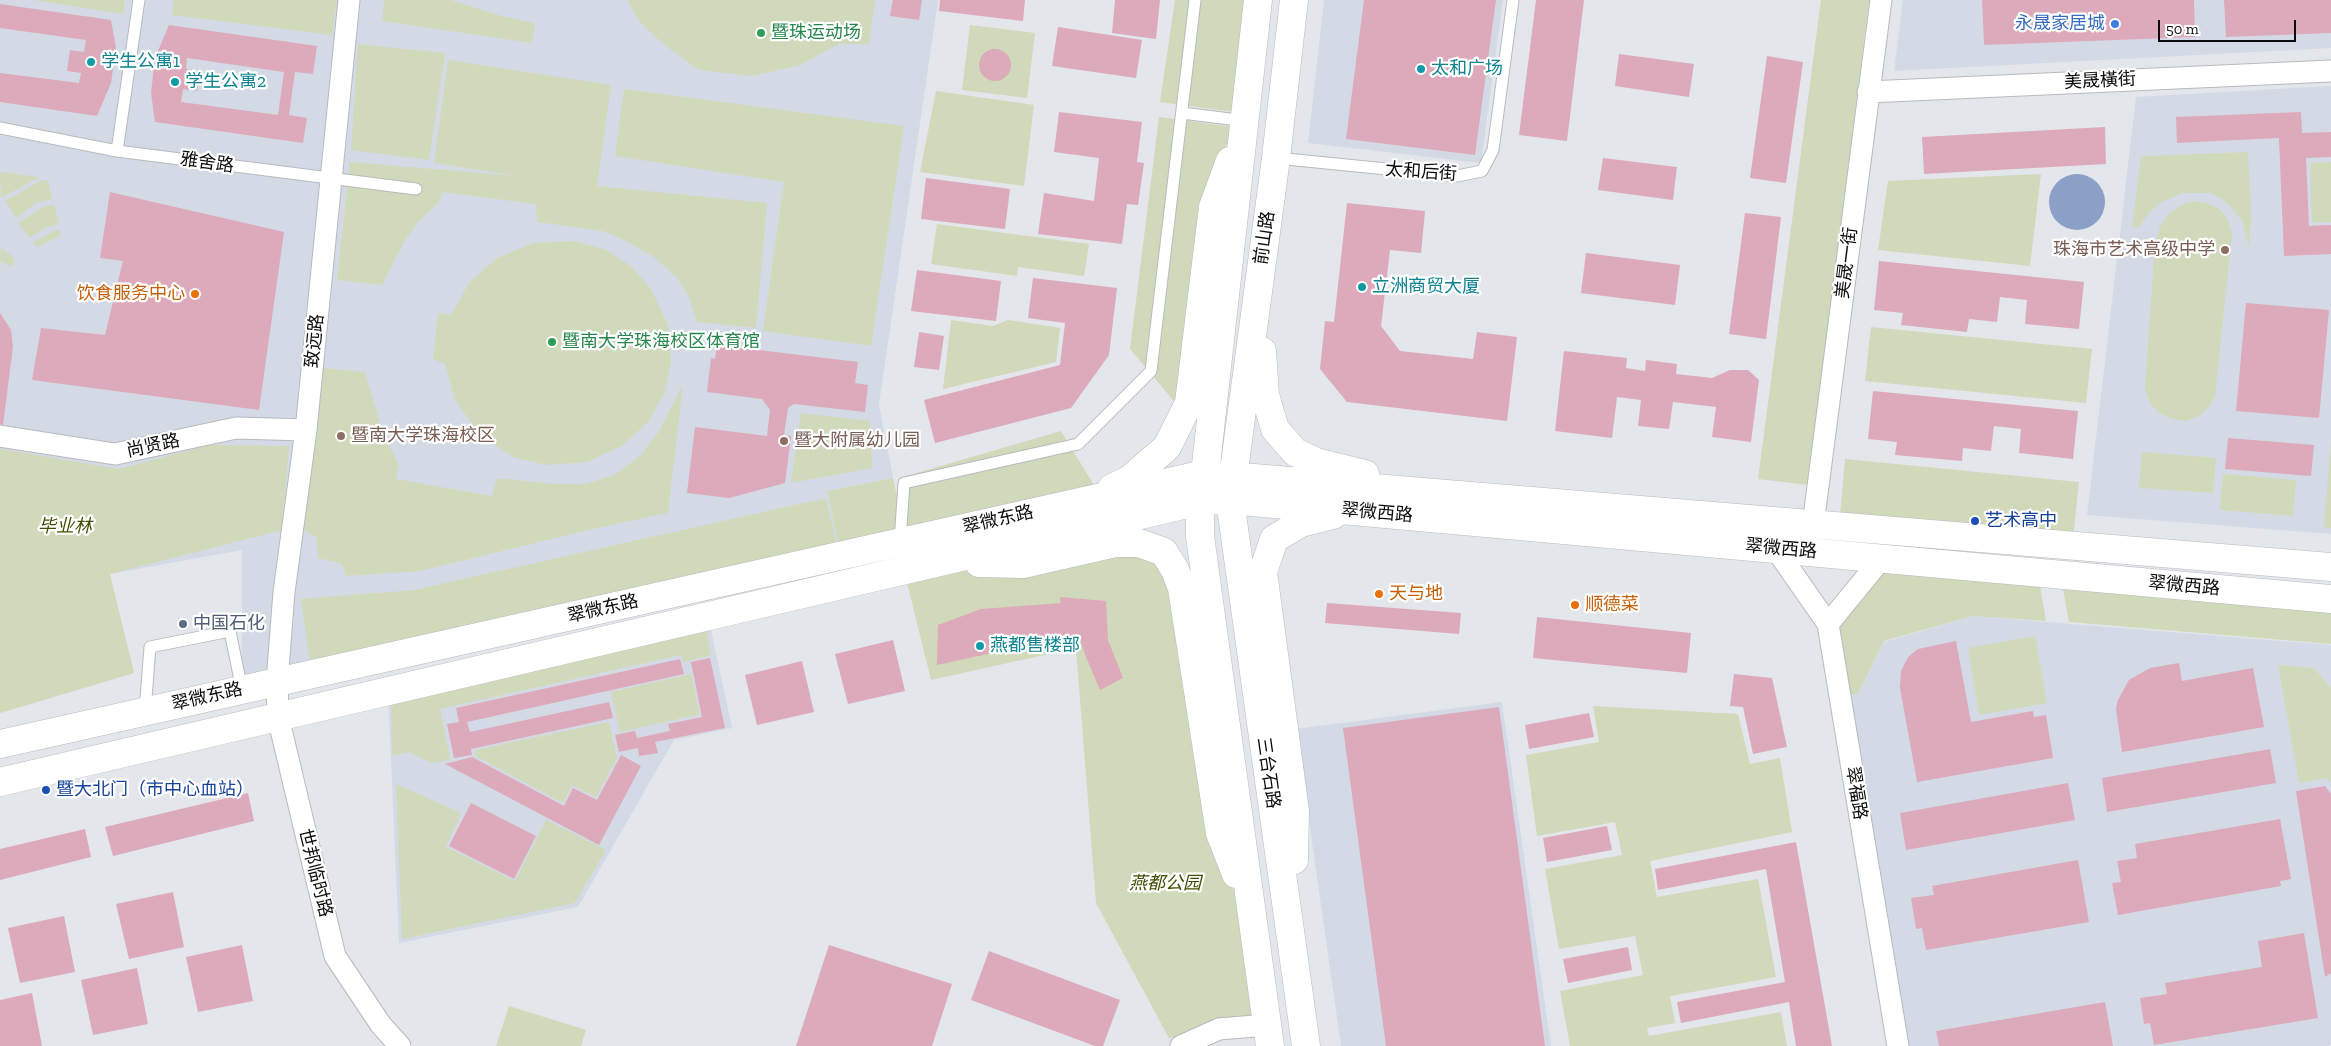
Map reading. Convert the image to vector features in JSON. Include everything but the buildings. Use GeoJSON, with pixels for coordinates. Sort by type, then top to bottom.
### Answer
{"type":"FeatureCollection","features":[{"type":"Feature","properties":{"kind":"main road","name":"前山路"},"geometry":{"type":"LineString","coordinates":[[1200,501],[1205,474],[1246,120],[1258,0]]}},
{"type":"Feature","properties":{"kind":"main road","name":"前山路"},"geometry":{"type":"LineString","coordinates":[[1232,488],[1276,158],[1294,0]]}},
{"type":"Feature","properties":{"kind":"main road"},"geometry":{"type":"LineString","coordinates":[[1088,500],[1130,480],[1167,447],[1189,403],[1213,207],[1246,120]]}},
{"type":"Feature","properties":{"kind":"main road"},"geometry":{"type":"LineString","coordinates":[[1259,282],[1265,395],[1275,429],[1295,452],[1316,462],[1446,494]]}},
{"type":"Feature","properties":{"kind":"main road","name":"翠微东路"},"geometry":{"type":"LineString","coordinates":[[0,744],[1205,474],[1232,488]]}},
{"type":"Feature","properties":{"kind":"main road","name":"翠微西路"},"geometry":{"type":"LineString","coordinates":[[1232,488],[1446,494],[1813,526],[2331,567]]}},
{"type":"Feature","properties":{"kind":"main road","name":"翠微西路"},"geometry":{"type":"LineString","coordinates":[[1232,488],[1348,511],[2331,599]]}},
{"type":"Feature","properties":{"kind":"main road","name":"翠微东路"},"geometry":{"type":"LineString","coordinates":[[0,782],[1200,501],[1232,488]]}},
{"type":"Feature","properties":{"kind":"main road","name":"三台石路"},"geometry":{"type":"LineString","coordinates":[[1232,488],[1306,1046]]}},
{"type":"Feature","properties":{"kind":"main road","name":"三台石路"},"geometry":{"type":"LineString","coordinates":[[1200,501],[1200,536],[1269,1036]]}},
{"type":"Feature","properties":{"kind":"main road"},"geometry":{"type":"LineString","coordinates":[[1293,949],[1295,811],[1263,572],[1274,539],[1301,523],[1348,511]]}},
{"type":"Feature","properties":{"kind":"main road"},"geometry":{"type":"LineString","coordinates":[[940,562],[1023,564],[1115,543],[1139,542],[1164,552],[1175,570],[1182,588],[1220,833],[1254,919]]}},
{"type":"Feature","properties":{"kind":"street","name":"致远路"},"geometry":{"type":"LineString","coordinates":[[277,682],[285,583],[306,430],[349,0]]}},
{"type":"Feature","properties":{"kind":"street","name":"美晟一街"},"geometry":{"type":"LineString","coordinates":[[1813,526],[1881,0]]}},
{"type":"Feature","properties":{"kind":"street","name":"美晟橫街"},"geometry":{"type":"LineString","coordinates":[[1868,92],[2331,71]]}},
{"type":"Feature","properties":{"kind":"street","name":"尚贤路"},"geometry":{"type":"LineString","coordinates":[[0,436],[115,454],[236,428],[306,430]]}},
{"type":"Feature","properties":{"kind":"street"},"geometry":{"type":"LineString","coordinates":[[1775,548],[1828,624],[1882,558]]}},
{"type":"Feature","properties":{"kind":"street","name":"翠福路"},"geometry":{"type":"LineString","coordinates":[[1828,624],[1898,1046]]}},
{"type":"Feature","properties":{"kind":"street","name":"世邦临时路"},"geometry":{"type":"LineString","coordinates":[[277,682],[278,717],[335,956],[381,1025],[400,1046]]}},
{"type":"Feature","properties":{"kind":"street"},"geometry":{"type":"LineString","coordinates":[[1181,1046],[1219,1029],[1269,1036]]}},
{"type":"Feature","properties":{"kind":"lane"},"geometry":{"type":"LineString","coordinates":[[118,151],[139,0]]}},
{"type":"Feature","properties":{"kind":"lane"},"geometry":{"type":"LineString","coordinates":[[900,542],[904,483],[1078,444],[1151,371],[1195,0]]}},
{"type":"Feature","properties":{"kind":"lane","name":"太和后街"},"geometry":{"type":"LineString","coordinates":[[1276,158],[1456,176],[1482,172],[1493,150],[1513,0]]}},
{"type":"Feature","properties":{"kind":"lane"},"geometry":{"type":"LineString","coordinates":[[1182,113],[1246,120]]}},
{"type":"Feature","properties":{"kind":"lane","name":"雅舍路"},"geometry":{"type":"LineString","coordinates":[[0,128],[118,151],[331,180],[416,189]]}},
{"type":"Feature","properties":{"kind":"lane"},"geometry":{"type":"LineString","coordinates":[[145,711],[150,647],[230,631],[242,690]]}},
{"type":"Feature","properties":{"kind":"shaded area","name":"暨南大学珠海校区"},"geometry":{"type":"Polygon","coordinates":[[[0,0],[938,0],[879,404],[893,478],[827,491],[840,555],[242,690],[242,550],[110,574],[134,673],[0,713],[0,0]]]}},
{"type":"Feature","properties":{"kind":"shaded area","name":"太和广场"},"geometry":{"type":"Polygon","coordinates":[[[1324,0],[1503,0],[1481,163],[1308,143],[1324,0]]]}},
{"type":"Feature","properties":{"kind":"shaded area","name":"永晟家居城"},"geometry":{"type":"Polygon","coordinates":[[[1903,0],[2331,0],[2331,48],[1894,71],[1903,0]]]}},
{"type":"Feature","properties":{"kind":"shaded area","name":"珠海市艺术高级中学"},"geometry":{"type":"Polygon","coordinates":[[[2331,86],[2331,534],[2087,515],[2136,97],[2331,86]]]}},
{"type":"Feature","properties":{"kind":"shaded area"},"geometry":{"type":"Polygon","coordinates":[[[708,616],[732,728],[674,740],[578,907],[399,943],[388,691],[708,616]]]}},
{"type":"Feature","properties":{"kind":"shaded area"},"geometry":{"type":"Polygon","coordinates":[[[1973,616],[2331,645],[2331,1044],[2329,1046],[1898,1046],[1840,696],[1858,694],[1884,642],[1973,616]]]}},
{"type":"Feature","properties":{"kind":"shaded area"},"geometry":{"type":"Polygon","coordinates":[[[1502,702],[1551,1046],[1341,1046],[1296,729],[1502,702]]]}},
{"type":"Feature","properties":{"kind":"green space"},"geometry":{"type":"Polygon","coordinates":[[[33,0],[125,0],[123,14],[33,0]]]}},
{"type":"Feature","properties":{"kind":"green space"},"geometry":{"type":"Polygon","coordinates":[[[174,0],[337,0],[332,35],[172,15],[174,0]]]}},
{"type":"Feature","properties":{"kind":"green space"},"geometry":{"type":"Polygon","coordinates":[[[384,0],[451,0],[501,16],[535,23],[532,43],[382,21],[384,0]]]}},
{"type":"Feature","properties":{"kind":"green space","name":"暨珠运动场"},"geometry":{"type":"Polygon","coordinates":[[[627,0],[875,0],[869,44],[839,44],[800,65],[753,76],[699,70],[662,43],[640,22],[627,0]]]}},
{"type":"Feature","properties":{"kind":"green space"},"geometry":{"type":"Polygon","coordinates":[[[1175,0],[1253,0],[1241,113],[1160,102],[1175,0]]]}},
{"type":"Feature","properties":{"kind":"green space"},"geometry":{"type":"Polygon","coordinates":[[[1821,0],[1869,0],[1808,485],[1758,479],[1821,0]]]}},
{"type":"Feature","properties":{"kind":"green space"},"geometry":{"type":"Polygon","coordinates":[[[970,25],[1035,33],[1027,98],[962,90],[970,25]]]}},
{"type":"Feature","properties":{"kind":"green space"},"geometry":{"type":"Polygon","coordinates":[[[358,44],[445,53],[429,160],[351,150],[358,44]]]}},
{"type":"Feature","properties":{"kind":"green space"},"geometry":{"type":"Polygon","coordinates":[[[448,60],[611,85],[597,186],[767,203],[756,328],[697,322],[688,295],[677,278],[654,257],[626,241],[603,231],[537,222],[536,204],[442,192],[439,202],[418,222],[405,240],[382,285],[337,280],[350,162],[516,176],[434,163],[448,60]]]}},
{"type":"Feature","properties":{"kind":"green space"},"geometry":{"type":"Polygon","coordinates":[[[624,89],[904,126],[871,346],[763,331],[784,182],[615,156],[624,89]]]}},
{"type":"Feature","properties":{"kind":"green space"},"geometry":{"type":"Polygon","coordinates":[[[936,91],[1034,105],[1024,186],[920,172],[936,91]]]}},
{"type":"Feature","properties":{"kind":"green space"},"geometry":{"type":"Polygon","coordinates":[[[1159,117],[1234,127],[1203,198],[1178,406],[1130,349],[1159,117]]]}},
{"type":"Feature","properties":{"kind":"green space"},"geometry":{"type":"Polygon","coordinates":[[[2248,152],[2251,211],[2249,247],[2242,220],[2225,201],[2212,193],[2182,193],[2160,203],[2147,215],[2139,228],[2132,227],[2141,156],[2248,152]]]}},
{"type":"Feature","properties":{"kind":"green space"},"geometry":{"type":"Polygon","coordinates":[[[2331,162],[2331,222],[2312,222],[2310,163],[2331,162]]]}},
{"type":"Feature","properties":{"kind":"green space"},"geometry":{"type":"Polygon","coordinates":[[[0,172],[40,177],[1,198],[0,172]]]}},
{"type":"Feature","properties":{"kind":"green space"},"geometry":{"type":"Polygon","coordinates":[[[2041,174],[2030,266],[1878,250],[1888,181],[2041,174]]]}},
{"type":"Feature","properties":{"kind":"green space"},"geometry":{"type":"Polygon","coordinates":[[[42,180],[48,181],[52,199],[36,203],[16,218],[5,201],[42,180]]]}},
{"type":"Feature","properties":{"kind":"green space"},"geometry":{"type":"Polygon","coordinates":[[[2187,202],[2204,202],[2218,208],[2227,218],[2232,234],[2215,396],[2209,407],[2198,417],[2185,421],[2173,419],[2159,413],[2150,403],[2145,389],[2155,243],[2160,227],[2170,212],[2187,202]]]}},
{"type":"Feature","properties":{"kind":"green space"},"geometry":{"type":"Polygon","coordinates":[[[54,205],[59,224],[43,229],[30,238],[18,223],[45,206],[54,205]]]}},
{"type":"Feature","properties":{"kind":"green space"},"geometry":{"type":"Polygon","coordinates":[[[937,224],[1089,244],[1084,276],[1018,267],[1017,276],[931,264],[937,224]]]}},
{"type":"Feature","properties":{"kind":"green space"},"geometry":{"type":"Polygon","coordinates":[[[58,229],[61,235],[38,247],[33,242],[58,229]]]}},
{"type":"Feature","properties":{"kind":"green space","name":"暨南大学珠海校区体育馆"},"geometry":{"type":"Polygon","coordinates":[[[575,241],[606,250],[631,266],[651,289],[668,325],[671,361],[665,392],[648,422],[622,446],[587,462],[546,465],[513,457],[480,435],[455,400],[445,364],[433,359],[438,313],[451,315],[469,283],[497,258],[533,243],[575,241]]]}},
{"type":"Feature","properties":{"kind":"green space"},"geometry":{"type":"Polygon","coordinates":[[[1,248],[15,259],[12,267],[0,261],[1,248]]]}},
{"type":"Feature","properties":{"kind":"green space"},"geometry":{"type":"Polygon","coordinates":[[[951,320],[993,326],[1008,320],[1060,328],[1056,362],[943,389],[951,320]]]}},
{"type":"Feature","properties":{"kind":"green space"},"geometry":{"type":"Polygon","coordinates":[[[1871,327],[2092,349],[2086,403],[1865,381],[1871,327]]]}},
{"type":"Feature","properties":{"kind":"green space"},"geometry":{"type":"Polygon","coordinates":[[[322,368],[365,372],[383,434],[399,465],[396,479],[492,496],[497,478],[554,484],[586,484],[616,474],[641,455],[660,430],[683,384],[668,513],[588,530],[420,571],[346,576],[342,564],[318,558],[317,538],[303,529],[322,368]]]}},
{"type":"Feature","properties":{"kind":"green space"},"geometry":{"type":"Polygon","coordinates":[[[801,413],[870,421],[872,468],[791,483],[801,413]]]}},
{"type":"Feature","properties":{"kind":"green space"},"geometry":{"type":"Polygon","coordinates":[[[1061,431],[1097,490],[840,555],[827,491],[893,478],[905,534],[903,477],[1061,431]]]}},
{"type":"Feature","properties":{"kind":"green space"},"geometry":{"type":"Polygon","coordinates":[[[2331,440],[2331,528],[2324,527],[2331,440]]]}},
{"type":"Feature","properties":{"kind":"green space","name":"毕业林"},"geometry":{"type":"Polygon","coordinates":[[[210,445],[289,446],[282,530],[110,574],[134,673],[0,713],[0,449],[119,469],[210,445]]]}},
{"type":"Feature","properties":{"kind":"green space"},"geometry":{"type":"Polygon","coordinates":[[[2142,452],[2216,458],[2213,493],[2139,488],[2142,452]]]}},
{"type":"Feature","properties":{"kind":"green space"},"geometry":{"type":"Polygon","coordinates":[[[1845,459],[2079,482],[2073,538],[1840,516],[1845,459]]]}},
{"type":"Feature","properties":{"kind":"green space"},"geometry":{"type":"Polygon","coordinates":[[[2223,474],[2296,480],[2293,516],[2220,510],[2223,474]]]}},
{"type":"Feature","properties":{"kind":"green space"},"geometry":{"type":"Polygon","coordinates":[[[826,498],[837,547],[310,663],[301,599],[414,590],[826,498]]]}},
{"type":"Feature","properties":{"kind":"green space","name":"燕都公园"},"geometry":{"type":"Polygon","coordinates":[[[1164,552],[1253,919],[1267,1025],[1219,1029],[1169,1038],[1096,903],[1076,648],[931,680],[904,570],[1164,552]]]}},
{"type":"Feature","properties":{"kind":"green space"},"geometry":{"type":"Polygon","coordinates":[[[1884,569],[2039,580],[2046,621],[1973,616],[1884,641],[1858,694],[1849,695],[1839,625],[1884,569]]]}},
{"type":"Feature","properties":{"kind":"green space"},"geometry":{"type":"Polygon","coordinates":[[[2062,584],[2331,609],[2331,644],[2069,622],[2062,584]]]}},
{"type":"Feature","properties":{"kind":"green space"},"geometry":{"type":"Polygon","coordinates":[[[705,621],[711,655],[683,662],[681,655],[440,709],[450,760],[431,763],[409,752],[392,756],[391,694],[705,621]]]}},
{"type":"Feature","properties":{"kind":"green space"},"geometry":{"type":"Polygon","coordinates":[[[2035,636],[2047,703],[1979,715],[1968,648],[2035,636]]]}},
{"type":"Feature","properties":{"kind":"green space"},"geometry":{"type":"Polygon","coordinates":[[[2278,665],[2314,668],[2331,688],[2331,783],[2327,778],[2299,783],[2278,665]]]}},
{"type":"Feature","properties":{"kind":"green space"},"geometry":{"type":"Polygon","coordinates":[[[691,674],[700,714],[620,732],[611,692],[691,674]]]}},
{"type":"Feature","properties":{"kind":"green space"},"geometry":{"type":"Polygon","coordinates":[[[1593,706],[1738,714],[1750,764],[1780,758],[1792,832],[1650,861],[1657,897],[1758,879],[1776,977],[1670,996],[1675,1023],[1647,1028],[1649,1036],[1781,1012],[1787,1046],[1570,1046],[1560,991],[1643,975],[1635,936],[1559,949],[1545,869],[1622,855],[1615,822],[1537,836],[1526,755],[1599,742],[1593,706]]]}},
{"type":"Feature","properties":{"kind":"green space"},"geometry":{"type":"Polygon","coordinates":[[[609,722],[617,758],[596,797],[572,785],[563,803],[476,756],[475,750],[609,722]]]}},
{"type":"Feature","properties":{"kind":"green space"},"geometry":{"type":"Polygon","coordinates":[[[396,784],[461,813],[446,847],[515,881],[546,820],[606,850],[575,903],[402,939],[396,784]]]}},
{"type":"Feature","properties":{"kind":"green space"},"geometry":{"type":"Polygon","coordinates":[[[509,1006],[586,1030],[581,1046],[496,1046],[509,1006]]]}},
{"type":"Feature","properties":{"kind":"water"},"geometry":{"type":"Polygon","coordinates":[[[2077,174],[2092,179],[2100,187],[2105,202],[2100,217],[2092,225],[2077,230],[2062,225],[2054,217],[2049,202],[2054,187],[2062,179],[2077,174]]]}},
{"type":"Feature","properties":{"kind":"place","name":"永晟家居城"},"geometry":{"type":"Point","coordinates":[2115,24]}},
{"type":"Feature","properties":{"kind":"place","name":"暨珠运动场"},"geometry":{"type":"Point","coordinates":[761,33]}},
{"type":"Feature","properties":{"kind":"place","name":"学生公寓1"},"geometry":{"type":"Point","coordinates":[91,62]}},
{"type":"Feature","properties":{"kind":"place","name":"太和广场"},"geometry":{"type":"Point","coordinates":[1421,69]}},
{"type":"Feature","properties":{"kind":"place","name":"学生公寓2"},"geometry":{"type":"Point","coordinates":[175,82]}},
{"type":"Feature","properties":{"kind":"place","name":"珠海市艺术高级中学"},"geometry":{"type":"Point","coordinates":[2225,250]}},
{"type":"Feature","properties":{"kind":"place","name":"立洲商贸大厦"},"geometry":{"type":"Point","coordinates":[1362,287]}},
{"type":"Feature","properties":{"kind":"place","name":"饮食服务中心"},"geometry":{"type":"Point","coordinates":[195,294]}},
{"type":"Feature","properties":{"kind":"place","name":"暨南大学珠海校区体育馆"},"geometry":{"type":"Point","coordinates":[552,342]}},
{"type":"Feature","properties":{"kind":"place","name":"暨南大学珠海校区"},"geometry":{"type":"Point","coordinates":[341,436]}},
{"type":"Feature","properties":{"kind":"place","name":"暨大附属幼儿园"},"geometry":{"type":"Point","coordinates":[784,441]}},
{"type":"Feature","properties":{"kind":"place","name":"艺术高中"},"geometry":{"type":"Point","coordinates":[1975,521]}},
{"type":"Feature","properties":{"kind":"place","name":"天与地"},"geometry":{"type":"Point","coordinates":[1379,594]}},
{"type":"Feature","properties":{"kind":"place","name":"顺德菜"},"geometry":{"type":"Point","coordinates":[1575,605]}},
{"type":"Feature","properties":{"kind":"place","name":"中国石化"},"geometry":{"type":"Point","coordinates":[183,624]}},
{"type":"Feature","properties":{"kind":"place","name":"燕都售楼部"},"geometry":{"type":"Point","coordinates":[980,646]}},
{"type":"Feature","properties":{"kind":"place","name":"暨大北门（市中心血站）"},"geometry":{"type":"Point","coordinates":[46,790]}}]}
